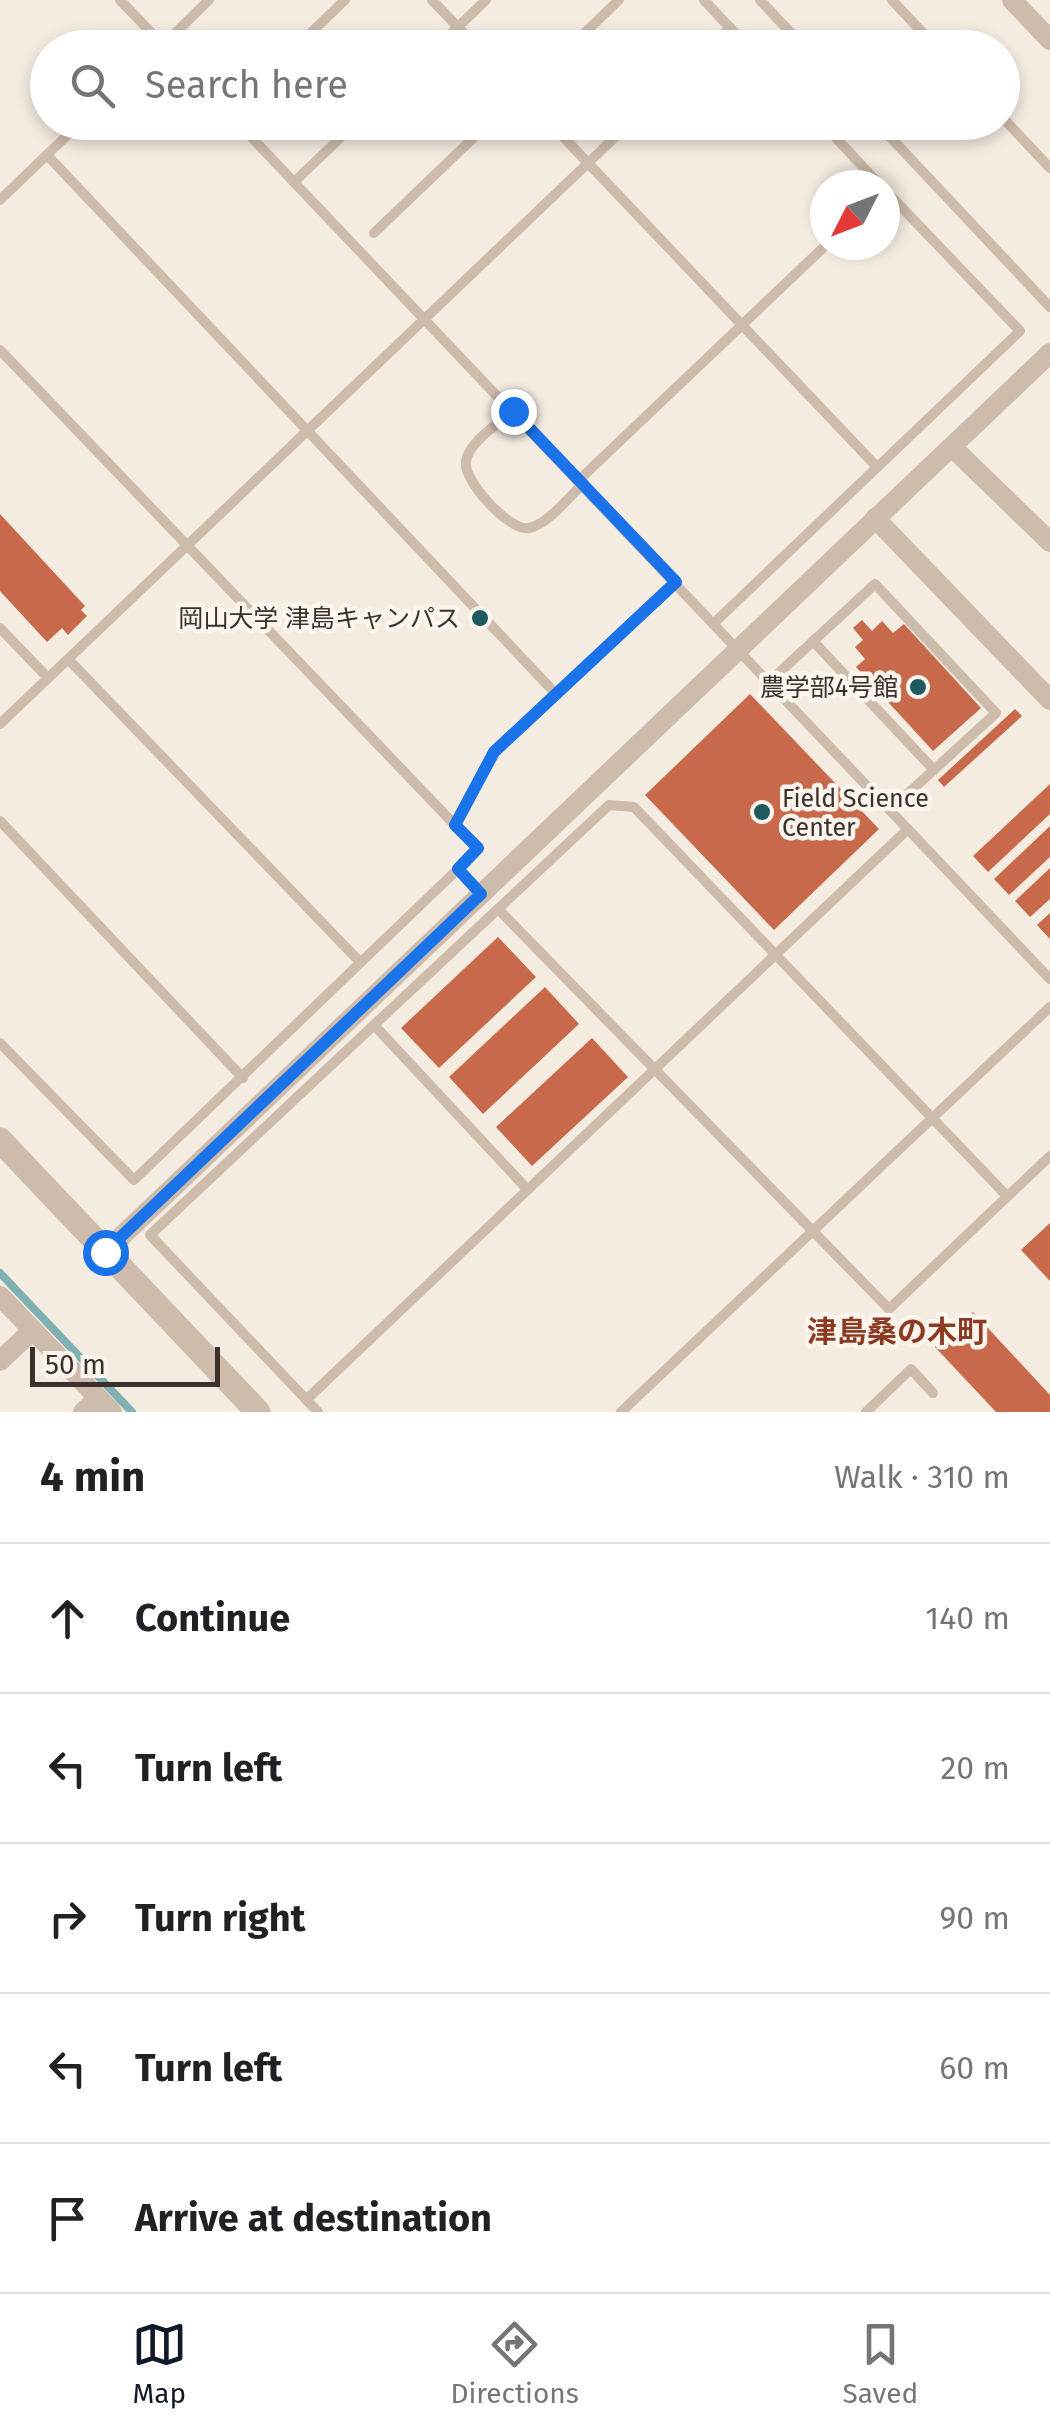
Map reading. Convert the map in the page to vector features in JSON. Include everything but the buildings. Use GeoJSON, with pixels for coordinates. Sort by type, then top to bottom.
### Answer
{"type":"FeatureCollection","features":[{"type":"Feature","properties":{"kind":"street"},"geometry":{"type":"LineString","coordinates":[[1012,0],[1050,40]]}},
{"type":"Feature","properties":{"kind":"street"},"geometry":{"type":"LineString","coordinates":[[105,1252],[1050,353]]}},
{"type":"Feature","properties":{"kind":"street"},"geometry":{"type":"LineString","coordinates":[[952,447],[1050,542]]}},
{"type":"Feature","properties":{"kind":"street"},"geometry":{"type":"LineString","coordinates":[[876,518],[1050,700]]}},
{"type":"Feature","properties":{"kind":"street"},"geometry":{"type":"LineString","coordinates":[[0,1140],[258,1412]]}},
{"type":"Feature","properties":{"kind":"street"},"geometry":{"type":"LineString","coordinates":[[0,1296],[98,1407]]}},
{"type":"Feature","properties":{"kind":"street"},"geometry":{"type":"LineString","coordinates":[[0,1361],[34,1330]]}},
{"type":"Feature","properties":{"kind":"lane"},"geometry":{"type":"LineString","coordinates":[[120,0],[147,30]]}},
{"type":"Feature","properties":{"kind":"lane"},"geometry":{"type":"LineString","coordinates":[[180,30],[209,0]]}},
{"type":"Feature","properties":{"kind":"lane"},"geometry":{"type":"LineString","coordinates":[[314,30],[345,0]]}},
{"type":"Feature","properties":{"kind":"lane"},"geometry":{"type":"LineString","coordinates":[[432,0],[462,30]]}},
{"type":"Feature","properties":{"kind":"lane"},"geometry":{"type":"LineString","coordinates":[[454,30],[486,0]]}},
{"type":"Feature","properties":{"kind":"lane"},"geometry":{"type":"LineString","coordinates":[[588,30],[619,0]]}},
{"type":"Feature","properties":{"kind":"lane"},"geometry":{"type":"LineString","coordinates":[[704,0],[730,28]]}},
{"type":"Feature","properties":{"kind":"lane"},"geometry":{"type":"LineString","coordinates":[[760,0],[788,30]]}},
{"type":"Feature","properties":{"kind":"lane"},"geometry":{"type":"LineString","coordinates":[[892,0],[920,30]]}},
{"type":"Feature","properties":{"kind":"lane"},"geometry":{"type":"LineString","coordinates":[[1020,136],[1050,168]]}},
{"type":"Feature","properties":{"kind":"lane"},"geometry":{"type":"LineString","coordinates":[[0,200],[62,140]]}},
{"type":"Feature","properties":{"kind":"lane"},"geometry":{"type":"LineString","coordinates":[[254,140],[1050,978]]}},
{"type":"Feature","properties":{"kind":"lane"},"geometry":{"type":"LineString","coordinates":[[294,182],[338,140]]}},
{"type":"Feature","properties":{"kind":"lane"},"geometry":{"type":"LineString","coordinates":[[374,233],[471,140]]}},
{"type":"Feature","properties":{"kind":"lane"},"geometry":{"type":"LineString","coordinates":[[566,140],[878,468]]}},
{"type":"Feature","properties":{"kind":"lane"},"geometry":{"type":"LineString","coordinates":[[0,724],[613,140]]}},
{"type":"Feature","properties":{"kind":"lane"},"geometry":{"type":"LineString","coordinates":[[838,140],[866,170]]}},
{"type":"Feature","properties":{"kind":"lane"},"geometry":{"type":"LineString","coordinates":[[893,140],[1050,307]]}},
{"type":"Feature","properties":{"kind":"lane"},"geometry":{"type":"LineString","coordinates":[[47,155],[556,694]]}},
{"type":"Feature","properties":{"kind":"lane"},"geometry":{"type":"LineString","coordinates":[[713,624],[1020,331],[900,206]]}},
{"type":"Feature","properties":{"kind":"lane"},"geometry":{"type":"LineString","coordinates":[[513,411],[469,451],[464,464],[467,478],[512,525],[526,529],[538,524],[810,260]]}},
{"type":"Feature","properties":{"kind":"lane"},"geometry":{"type":"LineString","coordinates":[[0,350],[478,848],[134,1180],[0,1042]]}},
{"type":"Feature","properties":{"kind":"lane"},"geometry":{"type":"LineString","coordinates":[[455,825],[494,752],[676,582]]}},
{"type":"Feature","properties":{"kind":"lane"},"geometry":{"type":"LineString","coordinates":[[769,682],[874,584],[996,713],[890,810]]}},
{"type":"Feature","properties":{"kind":"lane"},"geometry":{"type":"LineString","coordinates":[[0,628],[48,678]]}},
{"type":"Feature","properties":{"kind":"lane"},"geometry":{"type":"LineString","coordinates":[[813,641],[934,770]]}},
{"type":"Feature","properties":{"kind":"lane"},"geometry":{"type":"LineString","coordinates":[[68,660],[360,962]]}},
{"type":"Feature","properties":{"kind":"lane"},"geometry":{"type":"LineString","coordinates":[[318,1412],[150,1235],[610,805],[634,806],[1007,1196]]}},
{"type":"Feature","properties":{"kind":"lane"},"geometry":{"type":"LineString","coordinates":[[0,821],[243,1078]]}},
{"type":"Feature","properties":{"kind":"lane"},"geometry":{"type":"LineString","coordinates":[[306,1400],[908,829]]}},
{"type":"Feature","properties":{"kind":"lane"},"geometry":{"type":"LineString","coordinates":[[458,869],[481,894]]}},
{"type":"Feature","properties":{"kind":"lane"},"geometry":{"type":"LineString","coordinates":[[498,909],[888,1309],[1050,1156]]}},
{"type":"Feature","properties":{"kind":"lane"},"geometry":{"type":"LineString","coordinates":[[621,1412],[1050,1007]]}},
{"type":"Feature","properties":{"kind":"lane"},"geometry":{"type":"LineString","coordinates":[[374,1025],[526,1189]]}},
{"type":"Feature","properties":{"kind":"lane"},"geometry":{"type":"LineString","coordinates":[[866,1412],[911,1369],[933,1393]]}},
{"type":"Feature","properties":{"kind":"waterway"},"geometry":{"type":"LineString","coordinates":[[0,1273],[132,1412]]}},
{"type":"Feature","properties":{"kind":"place","name":"岡山大学 津島キャンパス"},"geometry":{"type":"Point","coordinates":[480,618]}},
{"type":"Feature","properties":{"kind":"place","name":"農学部4号館"},"geometry":{"type":"Point","coordinates":[918,687]}},
{"type":"Feature","properties":{"kind":"place","name":"Field Science Center"},"geometry":{"type":"Point","coordinates":[762,812]}},
{"type":"Feature","properties":{"kind":"district","name":"津島桑の木町"},"geometry":{"type":"Point","coordinates":[897,1332]}},
{"type":"Feature","properties":{"kind":"route"},"geometry":{"type":"LineString","coordinates":[[105,1252],[481,894],[458,869],[478,848],[455,825],[494,752],[676,582],[513,411]]}}]}
